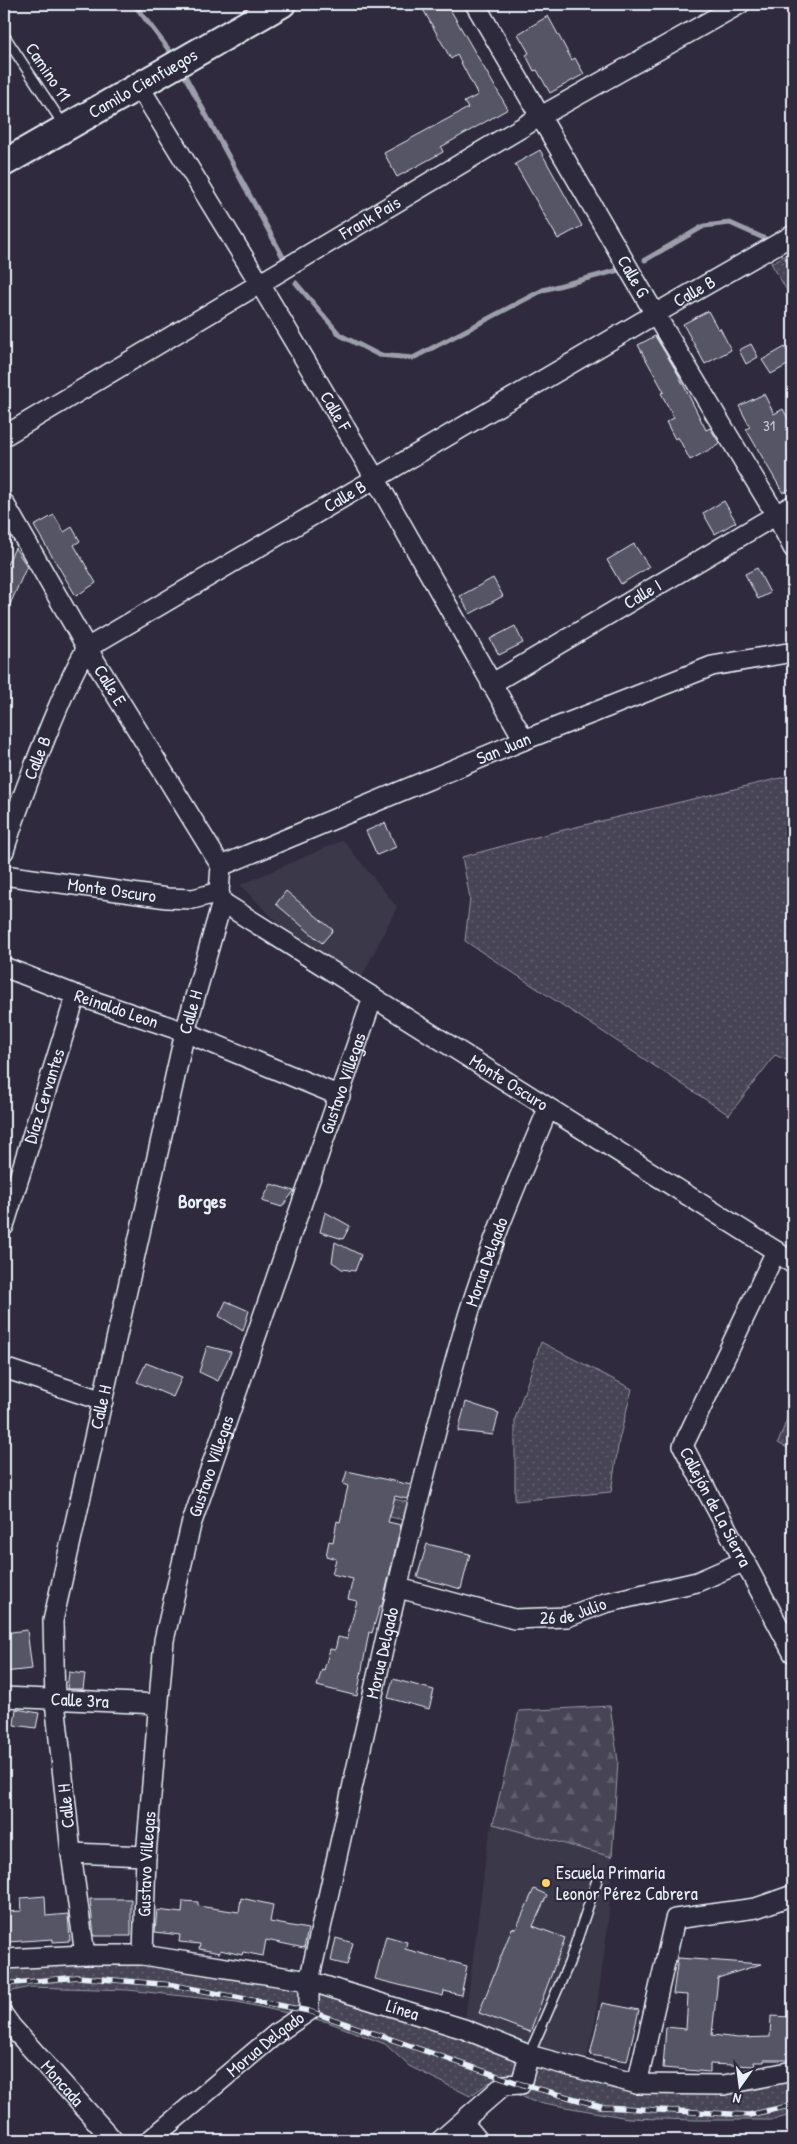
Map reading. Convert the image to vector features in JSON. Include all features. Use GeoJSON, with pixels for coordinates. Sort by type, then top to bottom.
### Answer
{"type":"FeatureCollection","features":[{"type":"Feature","properties":{"kind":"street","name":"Camilo Cienfuegos"},"geometry":{"type":"LineString","coordinates":[[4,163],[282,4]]}},
{"type":"Feature","properties":{"kind":"street","name":"Calle G"},"geometry":{"type":"LineString","coordinates":[[475,4],[793,548]]}},
{"type":"Feature","properties":{"kind":"street","name":"Frank Pais"},"geometry":{"type":"LineString","coordinates":[[4,436],[542,116],[740,4]]}},
{"type":"Feature","properties":{"kind":"street","name":"Calle F"},"geometry":{"type":"LineString","coordinates":[[139,86],[260,284],[375,478],[524,740]]}},
{"type":"Feature","properties":{"kind":"street","name":"Calle B"},"geometry":{"type":"LineString","coordinates":[[4,851],[18,807],[38,756],[76,665],[87,648],[655,314],[793,236]]}},
{"type":"Feature","properties":{"kind":"street","name":"Calle E"},"geometry":{"type":"LineString","coordinates":[[4,503],[87,648],[221,866]]}},
{"type":"Feature","properties":{"kind":"street","name":"Calle I"},"geometry":{"type":"LineString","coordinates":[[492,684],[793,505]]}},
{"type":"Feature","properties":{"kind":"street","name":"San Juan"},"geometry":{"type":"LineString","coordinates":[[221,866],[524,740],[712,666],[793,652]]}},
{"type":"Feature","properties":{"kind":"street","name":"Calle H"},"geometry":{"type":"LineString","coordinates":[[85,1955],[71,1853],[55,1701],[53,1621],[185,1032],[220,897],[221,866]]}},
{"type":"Feature","properties":{"kind":"street","name":"Monte Oscuro"},"geometry":{"type":"LineString","coordinates":[[4,874],[167,898],[220,897],[373,998],[776,1251],[793,1264]]}},
{"type":"Feature","properties":{"kind":"street","name":"Reinaldo Leon"},"geometry":{"type":"LineString","coordinates":[[4,967],[76,995],[185,1032],[340,1096]]}},
{"type":"Feature","properties":{"kind":"street","name":"Díaz Cervantes"},"geometry":{"type":"LineString","coordinates":[[4,1226],[76,995]]}},
{"type":"Feature","properties":{"kind":"street","name":"Gustavo Villegas"},"geometry":{"type":"LineString","coordinates":[[143,1955],[146,1856],[164,1640],[191,1525],[373,998]]}},
{"type":"Feature","properties":{"kind":"street","name":"Morua Delgado"},"geometry":{"type":"LineString","coordinates":[[150,2140],[276,2033],[308,2011],[309,1982],[398,1588],[416,1512],[466,1324],[506,1209],[548,1109]]}},
{"type":"Feature","properties":{"kind":"street","name":"Callejón de La Sierra"},"geometry":{"type":"LineString","coordinates":[[776,1251],[683,1446],[793,1653]]}},
{"type":"Feature","properties":{"kind":"street"},"geometry":{"type":"LineString","coordinates":[[4,1368],[103,1401]]}},
{"type":"Feature","properties":{"kind":"street","name":"26 de Julio"},"geometry":{"type":"LineString","coordinates":[[398,1588],[514,1619],[567,1617],[605,1603],[697,1582],[745,1561]]}},
{"type":"Feature","properties":{"kind":"street","name":"Calle 3ra"},"geometry":{"type":"LineString","coordinates":[[4,1698],[158,1704]]}},
{"type":"Feature","properties":{"kind":"street"},"geometry":{"type":"LineString","coordinates":[[71,1853],[146,1856]]}},
{"type":"Feature","properties":{"kind":"street"},"geometry":{"type":"LineString","coordinates":[[637,2084],[675,1919],[756,1908],[793,1895]]}},
{"type":"Feature","properties":{"kind":"street","name":"Línea"},"geometry":{"type":"LineString","coordinates":[[4,1959],[85,1955],[143,1955],[309,1982],[464,2029],[529,2055],[637,2084],[724,2085],[793,2071]]}},
{"type":"Feature","properties":{"kind":"street","name":"Moncada"},"geometry":{"type":"LineString","coordinates":[[6,2025],[113,2140]]}},
{"type":"Feature","properties":{"kind":"street"},"geometry":{"type":"LineString","coordinates":[[441,2140],[504,2085],[520,2084],[529,2055]]}},
{"type":"Feature","properties":{"kind":"street"},"geometry":{"type":"LineString","coordinates":[[463,2122],[478,2140]]}},
{"type":"Feature","properties":{"kind":"lane","name":"Camino 11"},"geometry":{"type":"LineString","coordinates":[[4,35],[65,127]]}},
{"type":"Feature","properties":{"kind":"lane"},"geometry":{"type":"LineString","coordinates":[[529,2055],[569,1963],[597,1880]]}},
{"type":"Feature","properties":{"kind":"shaded area"},"geometry":{"type":"Polygon","coordinates":[[[343,840],[397,907],[362,977],[289,934],[240,885],[343,840]]]}},
{"type":"Feature","properties":{"kind":"shaded area","name":"Escuela Primaria Leonor Pérez Cabrera"},"geometry":{"type":"Polygon","coordinates":[[[610,1706],[618,1761],[608,1925],[595,2021],[584,2070],[464,2029],[487,1847],[519,1711],[610,1706]]]}},
{"type":"Feature","properties":{"kind":"green space"},"geometry":{"type":"Polygon","coordinates":[[[793,251],[793,301],[771,263],[793,251]]]}},
{"type":"Feature","properties":{"kind":"green space"},"geometry":{"type":"Polygon","coordinates":[[[793,775],[793,1063],[775,1055],[729,1115],[465,941],[470,898],[462,857],[551,833],[793,775]]]}},
{"type":"Feature","properties":{"kind":"green space"},"geometry":{"type":"Polygon","coordinates":[[[541,1342],[632,1389],[619,1440],[611,1492],[515,1501],[515,1419],[541,1342]]]}},
{"type":"Feature","properties":{"kind":"green space"},"geometry":{"type":"Polygon","coordinates":[[[793,1403],[793,1451],[778,1443],[793,1403]]]}},
{"type":"Feature","properties":{"kind":"green space"},"geometry":{"type":"Polygon","coordinates":[[[394,1499],[412,1503],[408,1521],[390,1517],[394,1499]]]}},
{"type":"Feature","properties":{"kind":"green space"},"geometry":{"type":"Polygon","coordinates":[[[610,1706],[618,1761],[612,1857],[493,1824],[519,1711],[610,1706]]]}},
{"type":"Feature","properties":{"kind":"green space"},"geometry":{"type":"Polygon","coordinates":[[[85,1955],[309,1981],[637,2084],[793,2071],[793,2114],[774,2120],[628,2118],[532,2101],[490,2082],[470,2096],[409,2066],[385,2044],[328,2022],[237,2002],[128,1990],[30,1987],[4,1993],[4,1959],[85,1955]]]}},
{"type":"Feature","properties":{"kind":"building"},"geometry":{"type":"Polygon","coordinates":[[[420,4],[447,4],[508,109],[441,147],[443,152],[397,177],[384,153],[468,108],[464,102],[478,95],[457,55],[451,59],[420,4]]]}},
{"type":"Feature","properties":{"kind":"building"},"geometry":{"type":"Polygon","coordinates":[[[548,16],[572,60],[575,58],[584,74],[550,93],[537,70],[534,71],[526,55],[529,53],[518,34],[548,16]]]}},
{"type":"Feature","properties":{"kind":"building"},"geometry":{"type":"Polygon","coordinates":[[[540,150],[582,226],[558,239],[515,164],[540,150]]]}},
{"type":"Feature","properties":{"kind":"building"},"geometry":{"type":"Polygon","coordinates":[[[708,311],[718,329],[720,328],[731,350],[705,364],[683,324],[708,311]]]}},
{"type":"Feature","properties":{"kind":"building"},"geometry":{"type":"Polygon","coordinates":[[[655,336],[678,374],[706,430],[710,428],[720,444],[690,460],[678,437],[675,439],[666,422],[674,418],[661,393],[664,392],[638,345],[655,336]]]}},
{"type":"Feature","properties":{"kind":"building"},"geometry":{"type":"Polygon","coordinates":[[[751,344],[758,357],[746,364],[739,350],[751,344]]]}},
{"type":"Feature","properties":{"kind":"building"},"geometry":{"type":"Polygon","coordinates":[[[785,347],[793,362],[771,374],[762,360],[785,347]]]}},
{"type":"Feature","properties":{"kind":"building"},"geometry":{"type":"Polygon","coordinates":[[[764,394],[774,414],[783,409],[793,428],[793,487],[783,493],[746,429],[750,427],[739,406],[764,394]]]}},
{"type":"Feature","properties":{"kind":"building"},"geometry":{"type":"Polygon","coordinates":[[[724,501],[736,522],[715,534],[703,513],[724,501]]]}},
{"type":"Feature","properties":{"kind":"building"},"geometry":{"type":"Polygon","coordinates":[[[54,515],[64,532],[72,527],[80,541],[74,545],[96,583],[76,596],[34,526],[54,515]]]}},
{"type":"Feature","properties":{"kind":"building"},"geometry":{"type":"Polygon","coordinates":[[[634,544],[649,567],[621,584],[607,560],[634,544]]]}},
{"type":"Feature","properties":{"kind":"building"},"geometry":{"type":"Polygon","coordinates":[[[15,548],[27,566],[4,618],[4,570],[15,548]]]}},
{"type":"Feature","properties":{"kind":"building"},"geometry":{"type":"Polygon","coordinates":[[[757,568],[770,593],[758,599],[745,574],[757,568]]]}},
{"type":"Feature","properties":{"kind":"building"},"geometry":{"type":"Polygon","coordinates":[[[493,578],[503,596],[470,614],[460,596],[493,578]]]}},
{"type":"Feature","properties":{"kind":"building"},"geometry":{"type":"Polygon","coordinates":[[[515,626],[523,643],[499,655],[490,639],[515,626]]]}},
{"type":"Feature","properties":{"kind":"building"},"geometry":{"type":"Polygon","coordinates":[[[385,823],[396,847],[377,855],[366,831],[385,823]]]}},
{"type":"Feature","properties":{"kind":"building"},"geometry":{"type":"Polygon","coordinates":[[[286,891],[333,930],[322,943],[276,904],[286,891]]]}},
{"type":"Feature","properties":{"kind":"building"},"geometry":{"type":"Polygon","coordinates":[[[271,1184],[294,1191],[282,1207],[262,1201],[271,1184]]]}},
{"type":"Feature","properties":{"kind":"building"},"geometry":{"type":"Polygon","coordinates":[[[325,1212],[350,1226],[343,1239],[320,1232],[325,1212]]]}},
{"type":"Feature","properties":{"kind":"building"},"geometry":{"type":"Polygon","coordinates":[[[335,1242],[361,1255],[355,1271],[342,1269],[332,1262],[335,1242]]]}},
{"type":"Feature","properties":{"kind":"building"},"geometry":{"type":"Polygon","coordinates":[[[226,1301],[249,1311],[243,1331],[219,1316],[226,1301]]]}},
{"type":"Feature","properties":{"kind":"building"},"geometry":{"type":"Polygon","coordinates":[[[207,1346],[231,1352],[218,1381],[199,1372],[207,1346]]]}},
{"type":"Feature","properties":{"kind":"building"},"geometry":{"type":"Polygon","coordinates":[[[146,1363],[182,1377],[173,1397],[137,1382],[146,1363]]]}},
{"type":"Feature","properties":{"kind":"building"},"geometry":{"type":"Polygon","coordinates":[[[466,1402],[499,1413],[493,1435],[458,1431],[466,1402]]]}},
{"type":"Feature","properties":{"kind":"building"},"geometry":{"type":"Polygon","coordinates":[[[347,1471],[411,1485],[407,1499],[395,1496],[388,1522],[401,1525],[382,1606],[380,1606],[372,1633],[369,1632],[357,1696],[317,1686],[330,1649],[335,1650],[338,1637],[347,1639],[357,1601],[348,1599],[353,1579],[332,1574],[336,1559],[326,1556],[329,1541],[333,1542],[337,1521],[340,1522],[348,1486],[343,1484],[347,1471]]]}},
{"type":"Feature","properties":{"kind":"building"},"geometry":{"type":"Polygon","coordinates":[[[427,1544],[470,1554],[461,1589],[417,1577],[427,1544]]]}},
{"type":"Feature","properties":{"kind":"building"},"geometry":{"type":"Polygon","coordinates":[[[27,1630],[32,1669],[4,1672],[4,1633],[27,1630]]]}},
{"type":"Feature","properties":{"kind":"building"},"geometry":{"type":"Polygon","coordinates":[[[69,1672],[85,1674],[83,1689],[67,1689],[69,1672]]]}},
{"type":"Feature","properties":{"kind":"building"},"geometry":{"type":"Polygon","coordinates":[[[393,1679],[434,1690],[429,1709],[388,1698],[393,1679]]]}},
{"type":"Feature","properties":{"kind":"building"},"geometry":{"type":"Polygon","coordinates":[[[16,1709],[39,1713],[36,1728],[14,1725],[16,1709]]]}},
{"type":"Feature","properties":{"kind":"building"},"geometry":{"type":"Polygon","coordinates":[[[534,1889],[547,1895],[533,1926],[565,1938],[530,2032],[479,2013],[512,1928],[516,1929],[534,1889]]]}},
{"type":"Feature","properties":{"kind":"building"},"geometry":{"type":"Polygon","coordinates":[[[45,1896],[46,1916],[68,1914],[70,1941],[53,1942],[53,1939],[7,1942],[4,1912],[22,1911],[21,1898],[45,1896]]]}},
{"type":"Feature","properties":{"kind":"building"},"geometry":{"type":"Polygon","coordinates":[[[241,1898],[273,1905],[270,1922],[308,1929],[304,1948],[266,1940],[263,1956],[243,1952],[242,1955],[220,1950],[220,1953],[199,1949],[200,1944],[179,1942],[180,1935],[155,1932],[157,1910],[182,1913],[183,1901],[198,1902],[198,1906],[239,1912],[241,1898]]]}},
{"type":"Feature","properties":{"kind":"building"},"geometry":{"type":"Polygon","coordinates":[[[90,1899],[131,1899],[131,1936],[94,1936],[90,1899]]]}},
{"type":"Feature","properties":{"kind":"building"},"geometry":{"type":"Polygon","coordinates":[[[386,1936],[407,1942],[405,1949],[467,1966],[461,1995],[444,1991],[443,1996],[375,1979],[386,1936]]]}},
{"type":"Feature","properties":{"kind":"building"},"geometry":{"type":"Polygon","coordinates":[[[336,1938],[353,1943],[347,1965],[331,1961],[336,1938]]]}},
{"type":"Feature","properties":{"kind":"building"},"geometry":{"type":"Polygon","coordinates":[[[678,1958],[761,1964],[718,1978],[712,2035],[738,2038],[770,2037],[771,2016],[791,2017],[789,2060],[764,2060],[764,2062],[754,2062],[755,2066],[710,2064],[710,2072],[663,2068],[666,2027],[686,2029],[688,1995],[673,1994],[678,1958]]]}},
{"type":"Feature","properties":{"kind":"building"},"geometry":{"type":"Polygon","coordinates":[[[602,2003],[639,2010],[627,2061],[590,2055],[602,2003]]]}},
{"type":"Feature","properties":{"kind":"waterway"},"geometry":{"type":"LineString","coordinates":[[134,4],[175,58]]}},
{"type":"Feature","properties":{"kind":"waterway"},"geometry":{"type":"LineString","coordinates":[[185,76],[283,257]]}},
{"type":"Feature","properties":{"kind":"waterway"},"geometry":{"type":"LineString","coordinates":[[645,260],[704,226],[730,223],[768,240]]}},
{"type":"Feature","properties":{"kind":"waterway"},"geometry":{"type":"LineString","coordinates":[[787,258],[793,268]]}},
{"type":"Feature","properties":{"kind":"waterway"},"geometry":{"type":"LineString","coordinates":[[296,283],[340,335],[379,355],[413,358],[543,290],[619,270]]}},
{"type":"Feature","properties":{"kind":"railway"},"geometry":{"type":"LineString","coordinates":[[4,1984],[78,1977],[173,1985],[309,2011],[521,2084],[604,2107],[749,2115],[793,2105]]}},
{"type":"Feature","properties":{"kind":"place","name":"Escuela Primaria Leonor Pérez Cabrera"},"geometry":{"type":"Point","coordinates":[546,1883]}},
{"type":"Feature","properties":{"kind":"district","name":"Borges"},"geometry":{"type":"Point","coordinates":[202,1201]}}]}
